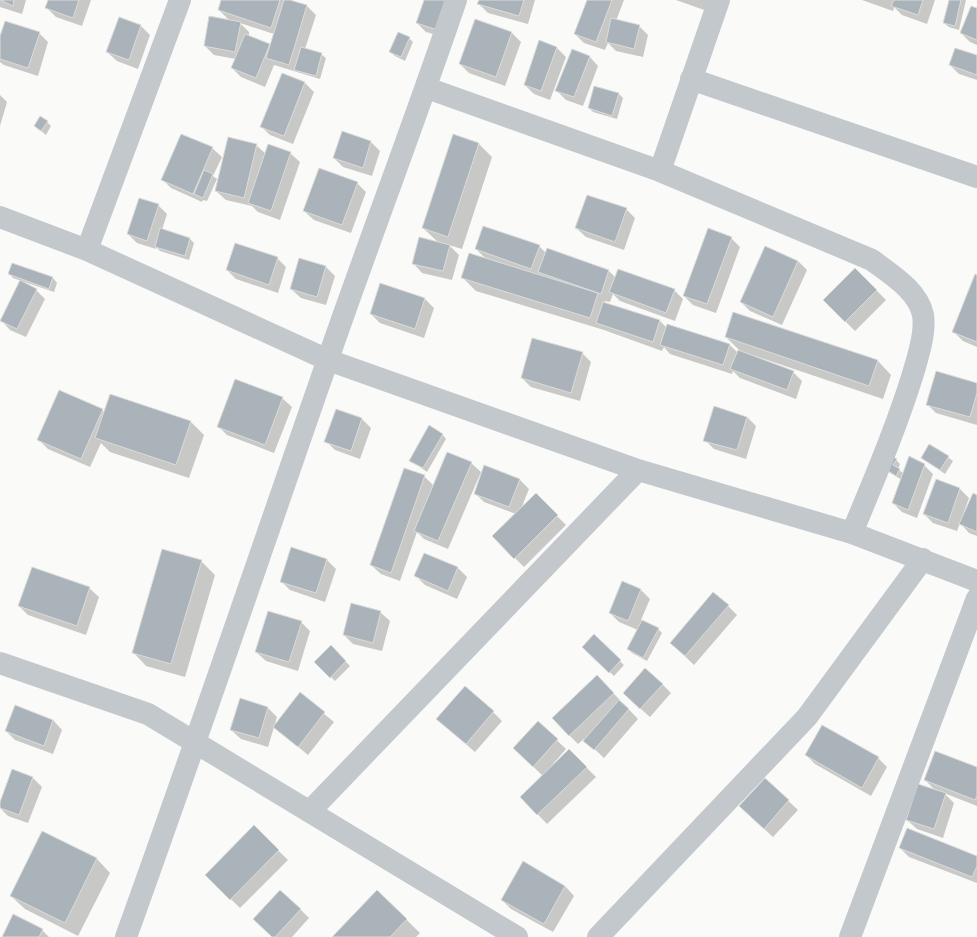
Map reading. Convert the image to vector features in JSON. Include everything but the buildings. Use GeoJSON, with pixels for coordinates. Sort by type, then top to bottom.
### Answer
{"type":"FeatureCollection","features":[{"type":"Feature","properties":{"kind":"street"},"geometry":{"type":"LineString","coordinates":[[87,250],[180,0]]}},
{"type":"Feature","properties":{"kind":"street"},"geometry":{"type":"LineString","coordinates":[[126,937],[196,744],[328,360],[426,88],[456,0]]}},
{"type":"Feature","properties":{"kind":"street"},"geometry":{"type":"LineString","coordinates":[[660,171],[719,0]]}},
{"type":"Feature","properties":{"kind":"street"},"geometry":{"type":"LineString","coordinates":[[691,79],[977,177]]}},
{"type":"Feature","properties":{"kind":"street"},"geometry":{"type":"LineString","coordinates":[[426,88],[660,171],[872,260],[902,283],[918,302],[923,315],[922,342],[900,417],[852,533]]}},
{"type":"Feature","properties":{"kind":"street"},"geometry":{"type":"LineString","coordinates":[[0,218],[87,250],[328,360],[638,470],[852,533],[977,581]]}},
{"type":"Feature","properties":{"kind":"street"},"geometry":{"type":"LineString","coordinates":[[310,811],[638,470]]}},
{"type":"Feature","properties":{"kind":"street"},"geometry":{"type":"LineString","coordinates":[[598,937],[807,717],[922,559]]}},
{"type":"Feature","properties":{"kind":"street"},"geometry":{"type":"LineString","coordinates":[[850,937],[977,598]]}},
{"type":"Feature","properties":{"kind":"street"},"geometry":{"type":"LineString","coordinates":[[0,663],[148,714],[517,937]]}}]}
